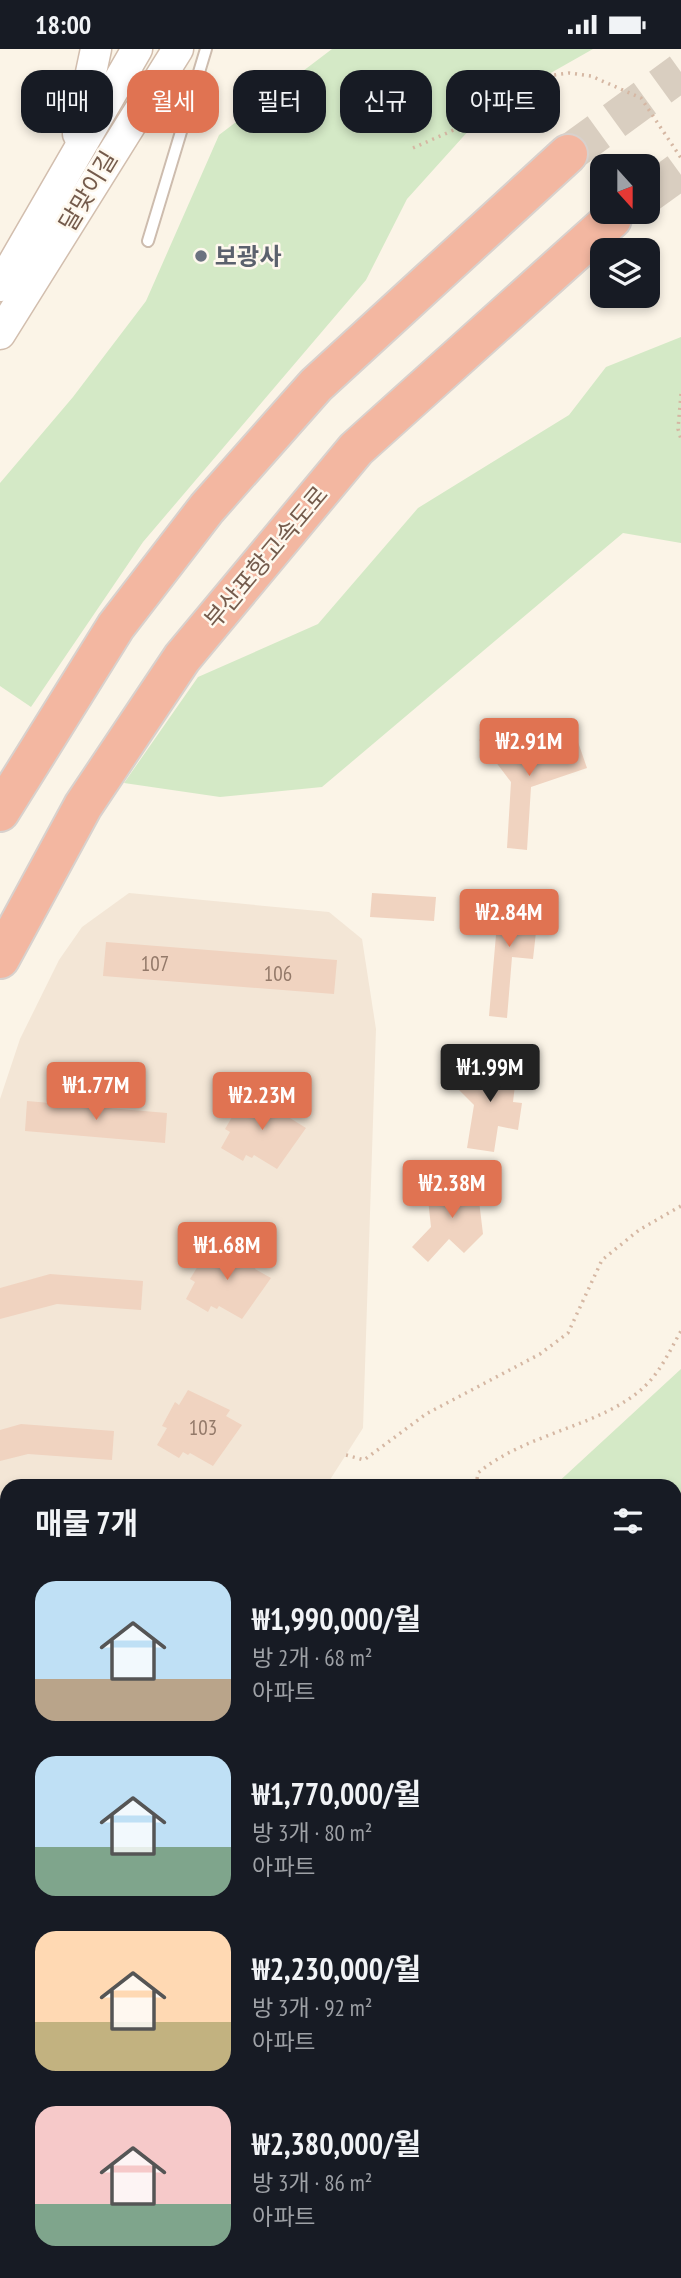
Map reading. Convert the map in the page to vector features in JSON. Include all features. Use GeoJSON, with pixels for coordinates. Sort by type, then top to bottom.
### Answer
{"type":"FeatureCollection","features":[{"type":"Feature","properties":{"kind":"highway"},"geometry":{"type":"LineString","coordinates":[[0,812],[116,627],[207,508],[316,386],[568,155]]}},
{"type":"Feature","properties":{"kind":"highway","name":"부산포항고속도로"},"geometry":{"type":"LineString","coordinates":[[0,959],[83,806],[182,658],[356,449],[606,224]]}},
{"type":"Feature","properties":{"kind":"main road","name":"달맞이길"},"geometry":{"type":"LineString","coordinates":[[72,162],[96,49]]}},
{"type":"Feature","properties":{"kind":"main road"},"geometry":{"type":"LineString","coordinates":[[5,270],[72,162],[137,49]]}},
{"type":"Feature","properties":{"kind":"main road","name":"달맞이길"},"geometry":{"type":"LineString","coordinates":[[0,334],[178,49]]}},
{"type":"Feature","properties":{"kind":"lane"},"geometry":{"type":"LineString","coordinates":[[148,241],[206,49]]}},
{"type":"Feature","properties":{"kind":"path"},"geometry":{"type":"LineString","coordinates":[[413,148],[465,125],[497,96],[554,75],[569,73],[592,76],[641,98],[681,158]]}},
{"type":"Feature","properties":{"kind":"path"},"geometry":{"type":"LineString","coordinates":[[681,394],[678,429],[681,439]]}},
{"type":"Feature","properties":{"kind":"path"},"geometry":{"type":"LineString","coordinates":[[346,1455],[364,1460],[426,1414],[541,1353],[559,1340],[568,1333],[602,1260],[639,1230],[681,1206]]}},
{"type":"Feature","properties":{"kind":"path"},"geometry":{"type":"LineString","coordinates":[[477,1479],[478,1473],[490,1463],[557,1429],[628,1399],[658,1371],[681,1331]]}},
{"type":"Feature","properties":{"kind":"shaded area"},"geometry":{"type":"Polygon","coordinates":[[[129,893],[329,912],[362,939],[376,1029],[363,1428],[330,1479],[0,1479],[0,1099],[20,1039],[59,960],[82,927],[129,893]]]}},
{"type":"Feature","properties":{"kind":"green space"},"geometry":{"type":"Polygon","coordinates":[[[332,49],[593,49],[556,70],[446,70],[446,133],[466,133],[407,199],[366,280],[143,542],[31,707],[0,686],[0,483],[73,397],[146,301],[219,135],[233,124],[233,133],[326,133],[326,70],[304,70],[332,49]]]}},
{"type":"Feature","properties":{"kind":"green space"},"geometry":{"type":"Polygon","coordinates":[[[681,337],[681,543],[623,533],[322,787],[220,797],[124,783],[198,677],[318,624],[418,508],[569,415],[606,367],[681,337]]]}},
{"type":"Feature","properties":{"kind":"green space"},"geometry":{"type":"Polygon","coordinates":[[[681,1369],[681,1479],[562,1479],[681,1369]]]}},
{"type":"Feature","properties":{"kind":"building"},"geometry":{"type":"Polygon","coordinates":[[[496,726],[522,760],[578,742],[587,768],[531,787],[527,850],[507,848],[511,782],[479,740],[496,726]]]}},
{"type":"Feature","properties":{"kind":"building"},"geometry":{"type":"Polygon","coordinates":[[[372,893],[436,897],[434,921],[370,917],[372,893]]]}},
{"type":"Feature","properties":{"kind":"building"},"geometry":{"type":"Polygon","coordinates":[[[521,896],[536,932],[533,959],[512,957],[507,1018],[489,1016],[496,935],[486,910],[521,896]]]}},
{"type":"Feature","properties":{"kind":"building"},"geometry":{"type":"Polygon","coordinates":[[[106,942],[337,960],[334,994],[103,976],[106,942]]]}},
{"type":"Feature","properties":{"kind":"building"},"geometry":{"type":"Polygon","coordinates":[[[488,1056],[515,1085],[513,1102],[522,1103],[518,1130],[498,1126],[494,1152],[467,1148],[474,1105],[455,1086],[488,1056]]]}},
{"type":"Feature","properties":{"kind":"building"},"geometry":{"type":"Polygon","coordinates":[[[251,1093],[293,1113],[290,1118],[306,1128],[277,1169],[254,1155],[252,1158],[246,1155],[243,1161],[221,1148],[230,1132],[225,1129],[239,1105],[243,1108],[251,1093]]]}},
{"type":"Feature","properties":{"kind":"building"},"geometry":{"type":"Polygon","coordinates":[[[27,1101],[167,1113],[165,1143],[25,1131],[27,1101]]]}},
{"type":"Feature","properties":{"kind":"building"},"geometry":{"type":"Polygon","coordinates":[[[477,1184],[483,1234],[464,1253],[449,1239],[428,1262],[412,1247],[431,1227],[427,1190],[477,1184]]]}},
{"type":"Feature","properties":{"kind":"building"},"geometry":{"type":"Polygon","coordinates":[[[217,1243],[258,1263],[255,1269],[271,1278],[242,1319],[219,1306],[217,1309],[211,1306],[208,1312],[186,1299],[195,1282],[190,1279],[204,1256],[208,1258],[217,1243]]]}},
{"type":"Feature","properties":{"kind":"building"},"geometry":{"type":"Polygon","coordinates":[[[50,1274],[143,1281],[141,1310],[57,1304],[0,1319],[0,1288],[50,1274]]]}},
{"type":"Feature","properties":{"kind":"building"},"geometry":{"type":"Polygon","coordinates":[[[188,1390],[230,1410],[226,1416],[242,1425],[213,1466],[190,1453],[188,1455],[183,1452],[179,1458],[157,1445],[167,1428],[162,1426],[175,1402],[179,1405],[188,1390]]]}},
{"type":"Feature","properties":{"kind":"building"},"geometry":{"type":"Polygon","coordinates":[[[21,1424],[114,1431],[112,1460],[28,1454],[0,1461],[0,1430],[21,1424]]]}},
{"type":"Feature","properties":{"kind":"tunnel"},"geometry":{"type":"LineString","coordinates":[[568,154],[681,72]]}},
{"type":"Feature","properties":{"kind":"tunnel"},"geometry":{"type":"LineString","coordinates":[[660,185],[681,170]]}},
{"type":"Feature","properties":{"kind":"place","name":"보광사"},"geometry":{"type":"Point","coordinates":[201,256]}}]}
